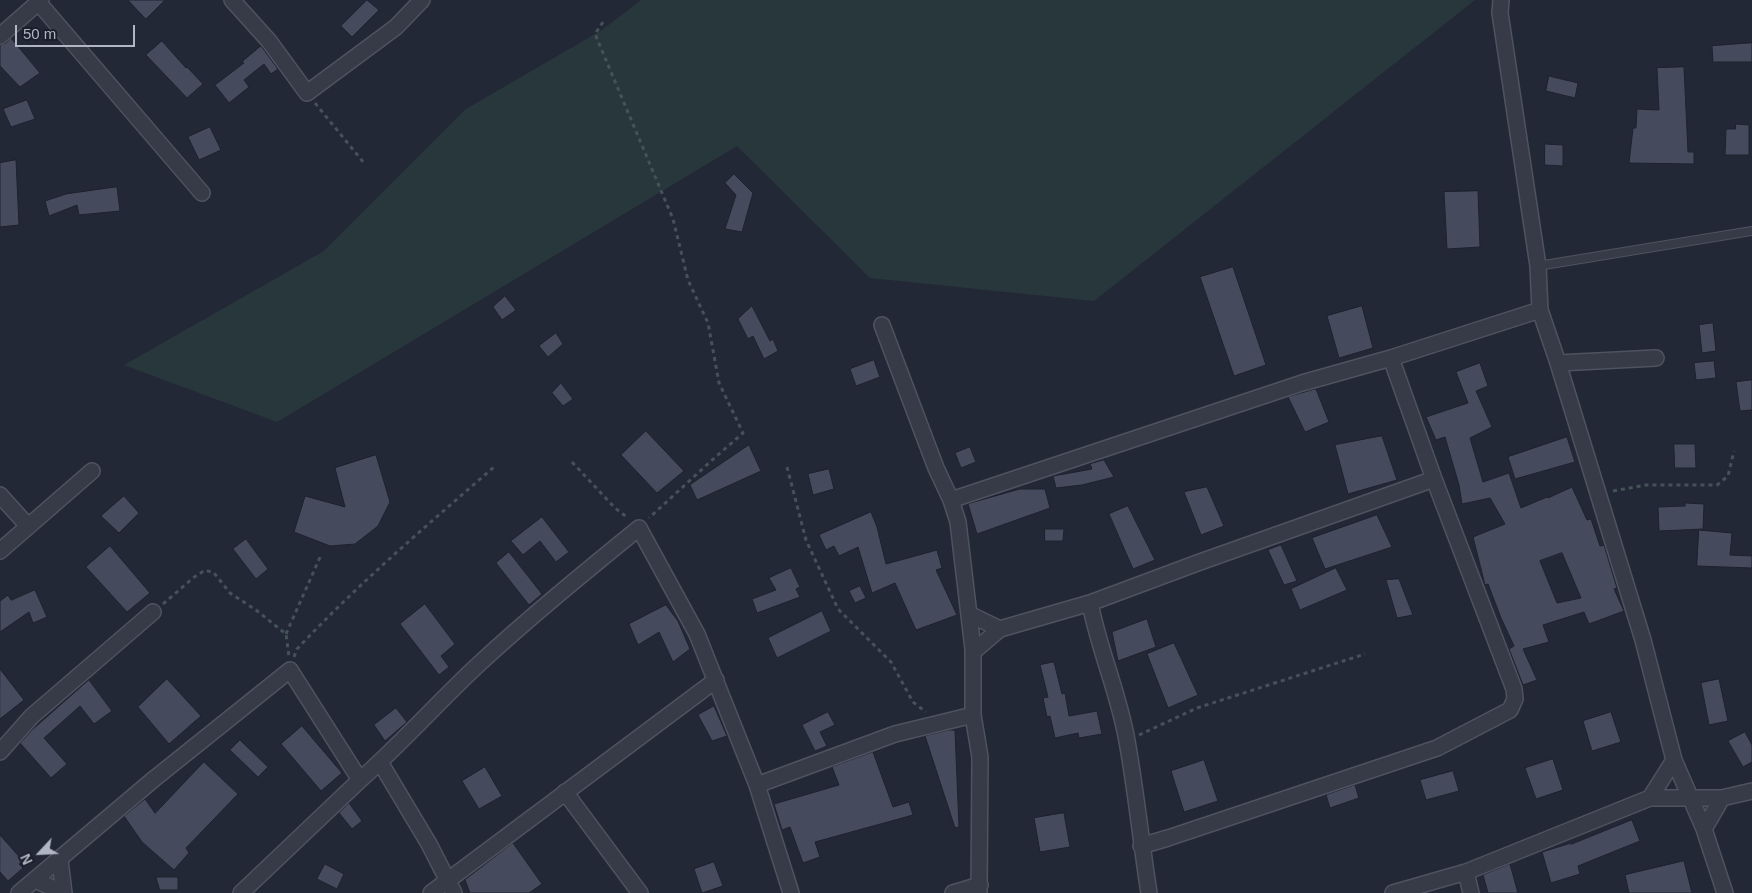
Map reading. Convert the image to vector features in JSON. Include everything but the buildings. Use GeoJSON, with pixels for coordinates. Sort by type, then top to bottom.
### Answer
{"type":"FeatureCollection","features":[{"type":"Feature","properties":{"kind":"street"},"geometry":{"type":"LineString","coordinates":[[232,0],[269,41],[307,93],[396,27],[422,0]]}},
{"type":"Feature","properties":{"kind":"street"},"geometry":{"type":"LineString","coordinates":[[1501,0],[1500,13],[1538,266],[1540,310],[1643,640],[1674,760],[1704,830],[1725,893]]}},
{"type":"Feature","properties":{"kind":"street"},"geometry":{"type":"LineString","coordinates":[[0,36],[39,1],[202,192]]}},
{"type":"Feature","properties":{"kind":"street"},"geometry":{"type":"LineString","coordinates":[[951,500],[1302,383],[1391,358],[1540,310]]}},
{"type":"Feature","properties":{"kind":"street"},"geometry":{"type":"LineString","coordinates":[[882,325],[958,522],[970,614],[973,652],[973,715],[980,757],[979,889],[953,893]]}},
{"type":"Feature","properties":{"kind":"street"},"geometry":{"type":"LineString","coordinates":[[1141,846],[1437,748],[1510,710],[1515,699],[1514,689],[1434,479],[1391,358]]}},
{"type":"Feature","properties":{"kind":"street"},"geometry":{"type":"LineString","coordinates":[[1558,363],[1656,358]]}},
{"type":"Feature","properties":{"kind":"street"},"geometry":{"type":"LineString","coordinates":[[0,551],[92,471]]}},
{"type":"Feature","properties":{"kind":"street"},"geometry":{"type":"LineString","coordinates":[[973,652],[1000,629],[1090,604],[1200,562],[1434,479]]}},
{"type":"Feature","properties":{"kind":"street"},"geometry":{"type":"LineString","coordinates":[[0,495],[28,526]]}},
{"type":"Feature","properties":{"kind":"street"},"geometry":{"type":"LineString","coordinates":[[240,893],[380,762],[478,665],[543,606],[639,528],[697,634],[758,785],[791,893]]}},
{"type":"Feature","properties":{"kind":"street"},"geometry":{"type":"LineString","coordinates":[[1090,604],[1096,632],[1115,690],[1127,740],[1148,893]]}},
{"type":"Feature","properties":{"kind":"street"},"geometry":{"type":"LineString","coordinates":[[0,752],[32,716],[153,612]]}},
{"type":"Feature","properties":{"kind":"street"},"geometry":{"type":"LineString","coordinates":[[970,614],[1000,629]]}},
{"type":"Feature","properties":{"kind":"street"},"geometry":{"type":"LineString","coordinates":[[19,893],[154,779],[290,670],[360,780]]}},
{"type":"Feature","properties":{"kind":"street"},"geometry":{"type":"LineString","coordinates":[[431,893],[451,887],[564,792],[716,680]]}},
{"type":"Feature","properties":{"kind":"street"},"geometry":{"type":"LineString","coordinates":[[758,785],[895,734],[973,715]]}},
{"type":"Feature","properties":{"kind":"street"},"geometry":{"type":"LineString","coordinates":[[1650,798],[1674,760]]}},
{"type":"Feature","properties":{"kind":"street"},"geometry":{"type":"LineString","coordinates":[[380,762],[429,844],[451,887]]}},
{"type":"Feature","properties":{"kind":"street"},"geometry":{"type":"LineString","coordinates":[[1393,893],[1466,872],[1650,798],[1722,798],[1752,791]]}},
{"type":"Feature","properties":{"kind":"street"},"geometry":{"type":"LineString","coordinates":[[564,792],[640,893]]}},
{"type":"Feature","properties":{"kind":"street"},"geometry":{"type":"LineString","coordinates":[[1704,830],[1722,798]]}},
{"type":"Feature","properties":{"kind":"street"},"geometry":{"type":"LineString","coordinates":[[60,860],[64,893]]}},
{"type":"Feature","properties":{"kind":"street"},"geometry":{"type":"LineString","coordinates":[[1466,872],[1471,893]]}},
{"type":"Feature","properties":{"kind":"street"},"geometry":{"type":"LineString","coordinates":[[35,880],[64,893]]}},
{"type":"Feature","properties":{"kind":"lane"},"geometry":{"type":"LineString","coordinates":[[1538,266],[1752,231]]}},
{"type":"Feature","properties":{"kind":"path"},"geometry":{"type":"LineString","coordinates":[[572,462],[615,508],[639,528],[711,460],[743,433],[719,383],[708,323],[688,280],[672,219],[595,34],[603,22]]}},
{"type":"Feature","properties":{"kind":"path"},"geometry":{"type":"LineString","coordinates":[[307,93],[364,163]]}},
{"type":"Feature","properties":{"kind":"path"},"geometry":{"type":"LineString","coordinates":[[1597,494],[1646,485],[1717,484],[1728,476],[1734,451]]}},
{"type":"Feature","properties":{"kind":"path"},"geometry":{"type":"LineString","coordinates":[[290,670],[297,649],[333,611],[403,546],[494,467]]}},
{"type":"Feature","properties":{"kind":"path"},"geometry":{"type":"LineString","coordinates":[[787,467],[806,540],[838,609],[891,662],[913,702],[941,723]]}},
{"type":"Feature","properties":{"kind":"path"},"geometry":{"type":"LineString","coordinates":[[290,670],[286,634],[321,555]]}},
{"type":"Feature","properties":{"kind":"path"},"geometry":{"type":"LineString","coordinates":[[153,612],[205,570],[214,573],[230,593],[256,610],[286,634]]}},
{"type":"Feature","properties":{"kind":"path"},"geometry":{"type":"LineString","coordinates":[[1127,740],[1197,708],[1365,654]]}},
{"type":"Feature","properties":{"kind":"shaded area"},"geometry":{"type":"Polygon","coordinates":[[[641,0],[1475,0],[1094,301],[870,278],[737,146],[277,422],[124,365],[324,251],[466,109],[602,30],[641,0]]]}}]}
